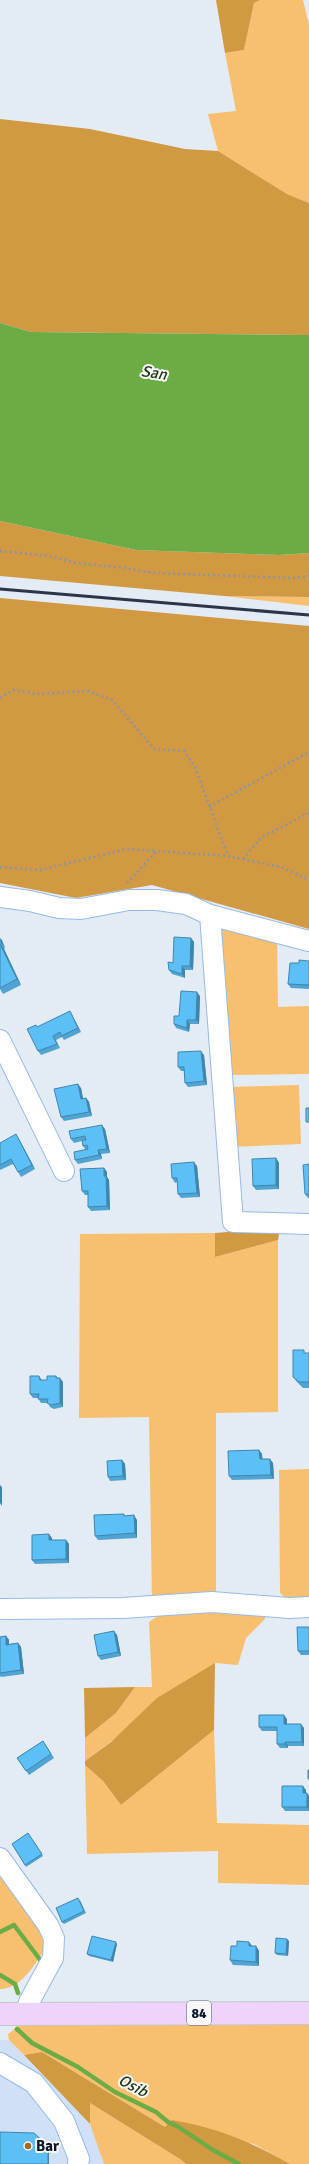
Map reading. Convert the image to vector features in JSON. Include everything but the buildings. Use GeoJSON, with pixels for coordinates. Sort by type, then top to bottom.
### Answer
{"type":"FeatureCollection","features":[{"type":"Feature","properties":{"kind":"main road","name":"84"},"geometry":{"type":"LineString","coordinates":[[0,2014],[309,2013]]}},
{"type":"Feature","properties":{"kind":"street"},"geometry":{"type":"LineString","coordinates":[[0,897],[30,901],[59,908],[81,908],[129,900],[156,900],[186,904],[210,915],[309,941]]}},
{"type":"Feature","properties":{"kind":"street"},"geometry":{"type":"LineString","coordinates":[[210,915],[233,1222],[309,1224]]}},
{"type":"Feature","properties":{"kind":"street"},"geometry":{"type":"LineString","coordinates":[[0,1040],[64,1171]]}},
{"type":"Feature","properties":{"kind":"street"},"geometry":{"type":"LineString","coordinates":[[0,1608],[123,1608],[212,1602],[289,1608],[309,1607]]}},
{"type":"Feature","properties":{"kind":"street"},"geometry":{"type":"LineString","coordinates":[[0,1858],[48,1925],[54,1938],[53,1958],[29,2002],[26,2014]]}},
{"type":"Feature","properties":{"kind":"street"},"geometry":{"type":"LineString","coordinates":[[0,2063],[34,2083],[64,2122],[79,2159],[78,2164]]}},
{"type":"Feature","properties":{"kind":"path"},"geometry":{"type":"LineString","coordinates":[[0,551],[49,556],[77,563],[125,568],[153,573],[293,578],[309,576]]}},
{"type":"Feature","properties":{"kind":"path"},"geometry":{"type":"LineString","coordinates":[[0,698],[13,690],[37,694],[87,691],[112,700],[154,749],[184,751],[194,767],[228,856]]}},
{"type":"Feature","properties":{"kind":"path"},"geometry":{"type":"LineString","coordinates":[[209,807],[309,752]]}},
{"type":"Feature","properties":{"kind":"path"},"geometry":{"type":"LineString","coordinates":[[243,859],[262,837],[309,813]]}},
{"type":"Feature","properties":{"kind":"path"},"geometry":{"type":"LineString","coordinates":[[0,868],[40,870],[127,849],[228,856],[281,867],[309,880]]}},
{"type":"Feature","properties":{"kind":"path"},"geometry":{"type":"LineString","coordinates":[[108,904],[157,851]]}},
{"type":"Feature","properties":{"kind":"shaded area"},"geometry":{"type":"Polygon","coordinates":[[[216,0],[260,0],[254,3],[244,50],[225,53],[216,0]]]}},
{"type":"Feature","properties":{"kind":"shaded area"},"geometry":{"type":"Polygon","coordinates":[[[260,0],[303,0],[309,25],[309,203],[287,194],[218,151],[208,114],[236,111],[225,53],[244,50],[254,3],[260,0]]]}},
{"type":"Feature","properties":{"kind":"shaded area"},"geometry":{"type":"Polygon","coordinates":[[[0,119],[90,129],[185,149],[218,151],[287,194],[309,203],[309,335],[31,332],[0,323],[0,119]]]}},
{"type":"Feature","properties":{"kind":"shaded area"},"geometry":{"type":"Polygon","coordinates":[[[0,521],[136,550],[279,555],[309,553],[309,597],[224,596],[0,576],[0,521]]]}},
{"type":"Feature","properties":{"kind":"shaded area"},"geometry":{"type":"Polygon","coordinates":[[[224,596],[309,597],[309,606],[224,596]]]}},
{"type":"Feature","properties":{"kind":"shaded area"},"geometry":{"type":"Polygon","coordinates":[[[0,598],[309,626],[309,929],[152,885],[76,898],[0,883],[0,598]]]}},
{"type":"Feature","properties":{"kind":"shaded area"},"geometry":{"type":"Polygon","coordinates":[[[215,924],[277,938],[278,1007],[309,1006],[309,1074],[229,1075],[215,924]]]}},
{"type":"Feature","properties":{"kind":"shaded area"},"geometry":{"type":"Polygon","coordinates":[[[299,1085],[301,1144],[230,1147],[228,1087],[299,1085]]]}},
{"type":"Feature","properties":{"kind":"shaded area"},"geometry":{"type":"Polygon","coordinates":[[[280,1228],[278,1240],[215,1257],[215,1233],[280,1228]]]}},
{"type":"Feature","properties":{"kind":"shaded area"},"geometry":{"type":"Polygon","coordinates":[[[215,1233],[215,1257],[278,1240],[278,1412],[216,1413],[216,1598],[152,1601],[149,1417],[79,1418],[80,1234],[215,1233]]]}},
{"type":"Feature","properties":{"kind":"shaded area"},"geometry":{"type":"Polygon","coordinates":[[[309,1469],[309,1602],[291,1603],[280,1593],[279,1470],[309,1469]]]}},
{"type":"Feature","properties":{"kind":"shaded area"},"geometry":{"type":"Polygon","coordinates":[[[163,1612],[265,1612],[265,1619],[246,1638],[238,1665],[215,1663],[85,1761],[85,1738],[116,1713],[135,1687],[152,1687],[149,1622],[163,1612]]]}},
{"type":"Feature","properties":{"kind":"shaded area"},"geometry":{"type":"Polygon","coordinates":[[[215,1663],[214,1730],[121,1805],[103,1781],[85,1765],[85,1761],[111,1742],[157,1698],[215,1663]]]}},
{"type":"Feature","properties":{"kind":"shaded area"},"geometry":{"type":"Polygon","coordinates":[[[135,1687],[116,1713],[85,1738],[84,1688],[135,1687]]]}},
{"type":"Feature","properties":{"kind":"shaded area"},"geometry":{"type":"Polygon","coordinates":[[[214,1730],[217,1823],[309,1825],[309,1885],[218,1883],[218,1851],[87,1854],[85,1765],[103,1781],[121,1805],[214,1730]]]}},
{"type":"Feature","properties":{"kind":"shaded area"},"geometry":{"type":"Polygon","coordinates":[[[0,1877],[50,1942],[23,1979],[9,1988],[0,1989],[0,1877]]]}},
{"type":"Feature","properties":{"kind":"shaded area"},"geometry":{"type":"Polygon","coordinates":[[[309,2024],[309,2164],[290,2164],[254,2144],[165,2127],[42,2052],[24,2055],[9,2040],[8,2034],[20,2025],[309,2024]]]}},
{"type":"Feature","properties":{"kind":"shaded area"},"geometry":{"type":"Polygon","coordinates":[[[0,2040],[9,2040],[90,2124],[105,2164],[0,2164],[0,2040]]]}},
{"type":"Feature","properties":{"kind":"shaded area"},"geometry":{"type":"Polygon","coordinates":[[[42,2052],[165,2127],[172,2120],[219,2131],[247,2142],[290,2164],[186,2164],[90,2103],[90,2124],[24,2055],[42,2052]]]}},
{"type":"Feature","properties":{"kind":"shaded area"},"geometry":{"type":"Polygon","coordinates":[[[90,2103],[186,2164],[104,2164],[90,2124],[90,2103]]]}},
{"type":"Feature","properties":{"kind":"water","name":"San"},"geometry":{"type":"Polygon","coordinates":[[[0,323],[31,332],[309,335],[309,553],[279,555],[136,550],[0,521],[0,323]]]}},
{"type":"Feature","properties":{"kind":"waterway"},"geometry":{"type":"LineString","coordinates":[[0,1932],[14,1925],[41,1961]]}},
{"type":"Feature","properties":{"kind":"waterway","name":"Osib"},"geometry":{"type":"LineString","coordinates":[[0,1975],[15,1984],[18,1993]]}},
{"type":"Feature","properties":{"kind":"waterway","name":"Osib"},"geometry":{"type":"LineString","coordinates":[[17,2029],[32,2043],[78,2067],[115,2092],[156,2112],[168,2122],[239,2164]]}},
{"type":"Feature","properties":{"kind":"railway"},"geometry":{"type":"LineString","coordinates":[[0,589],[309,615]]}},
{"type":"Feature","properties":{"kind":"place","name":"Bar"},"geometry":{"type":"Point","coordinates":[28,2146]}}]}
